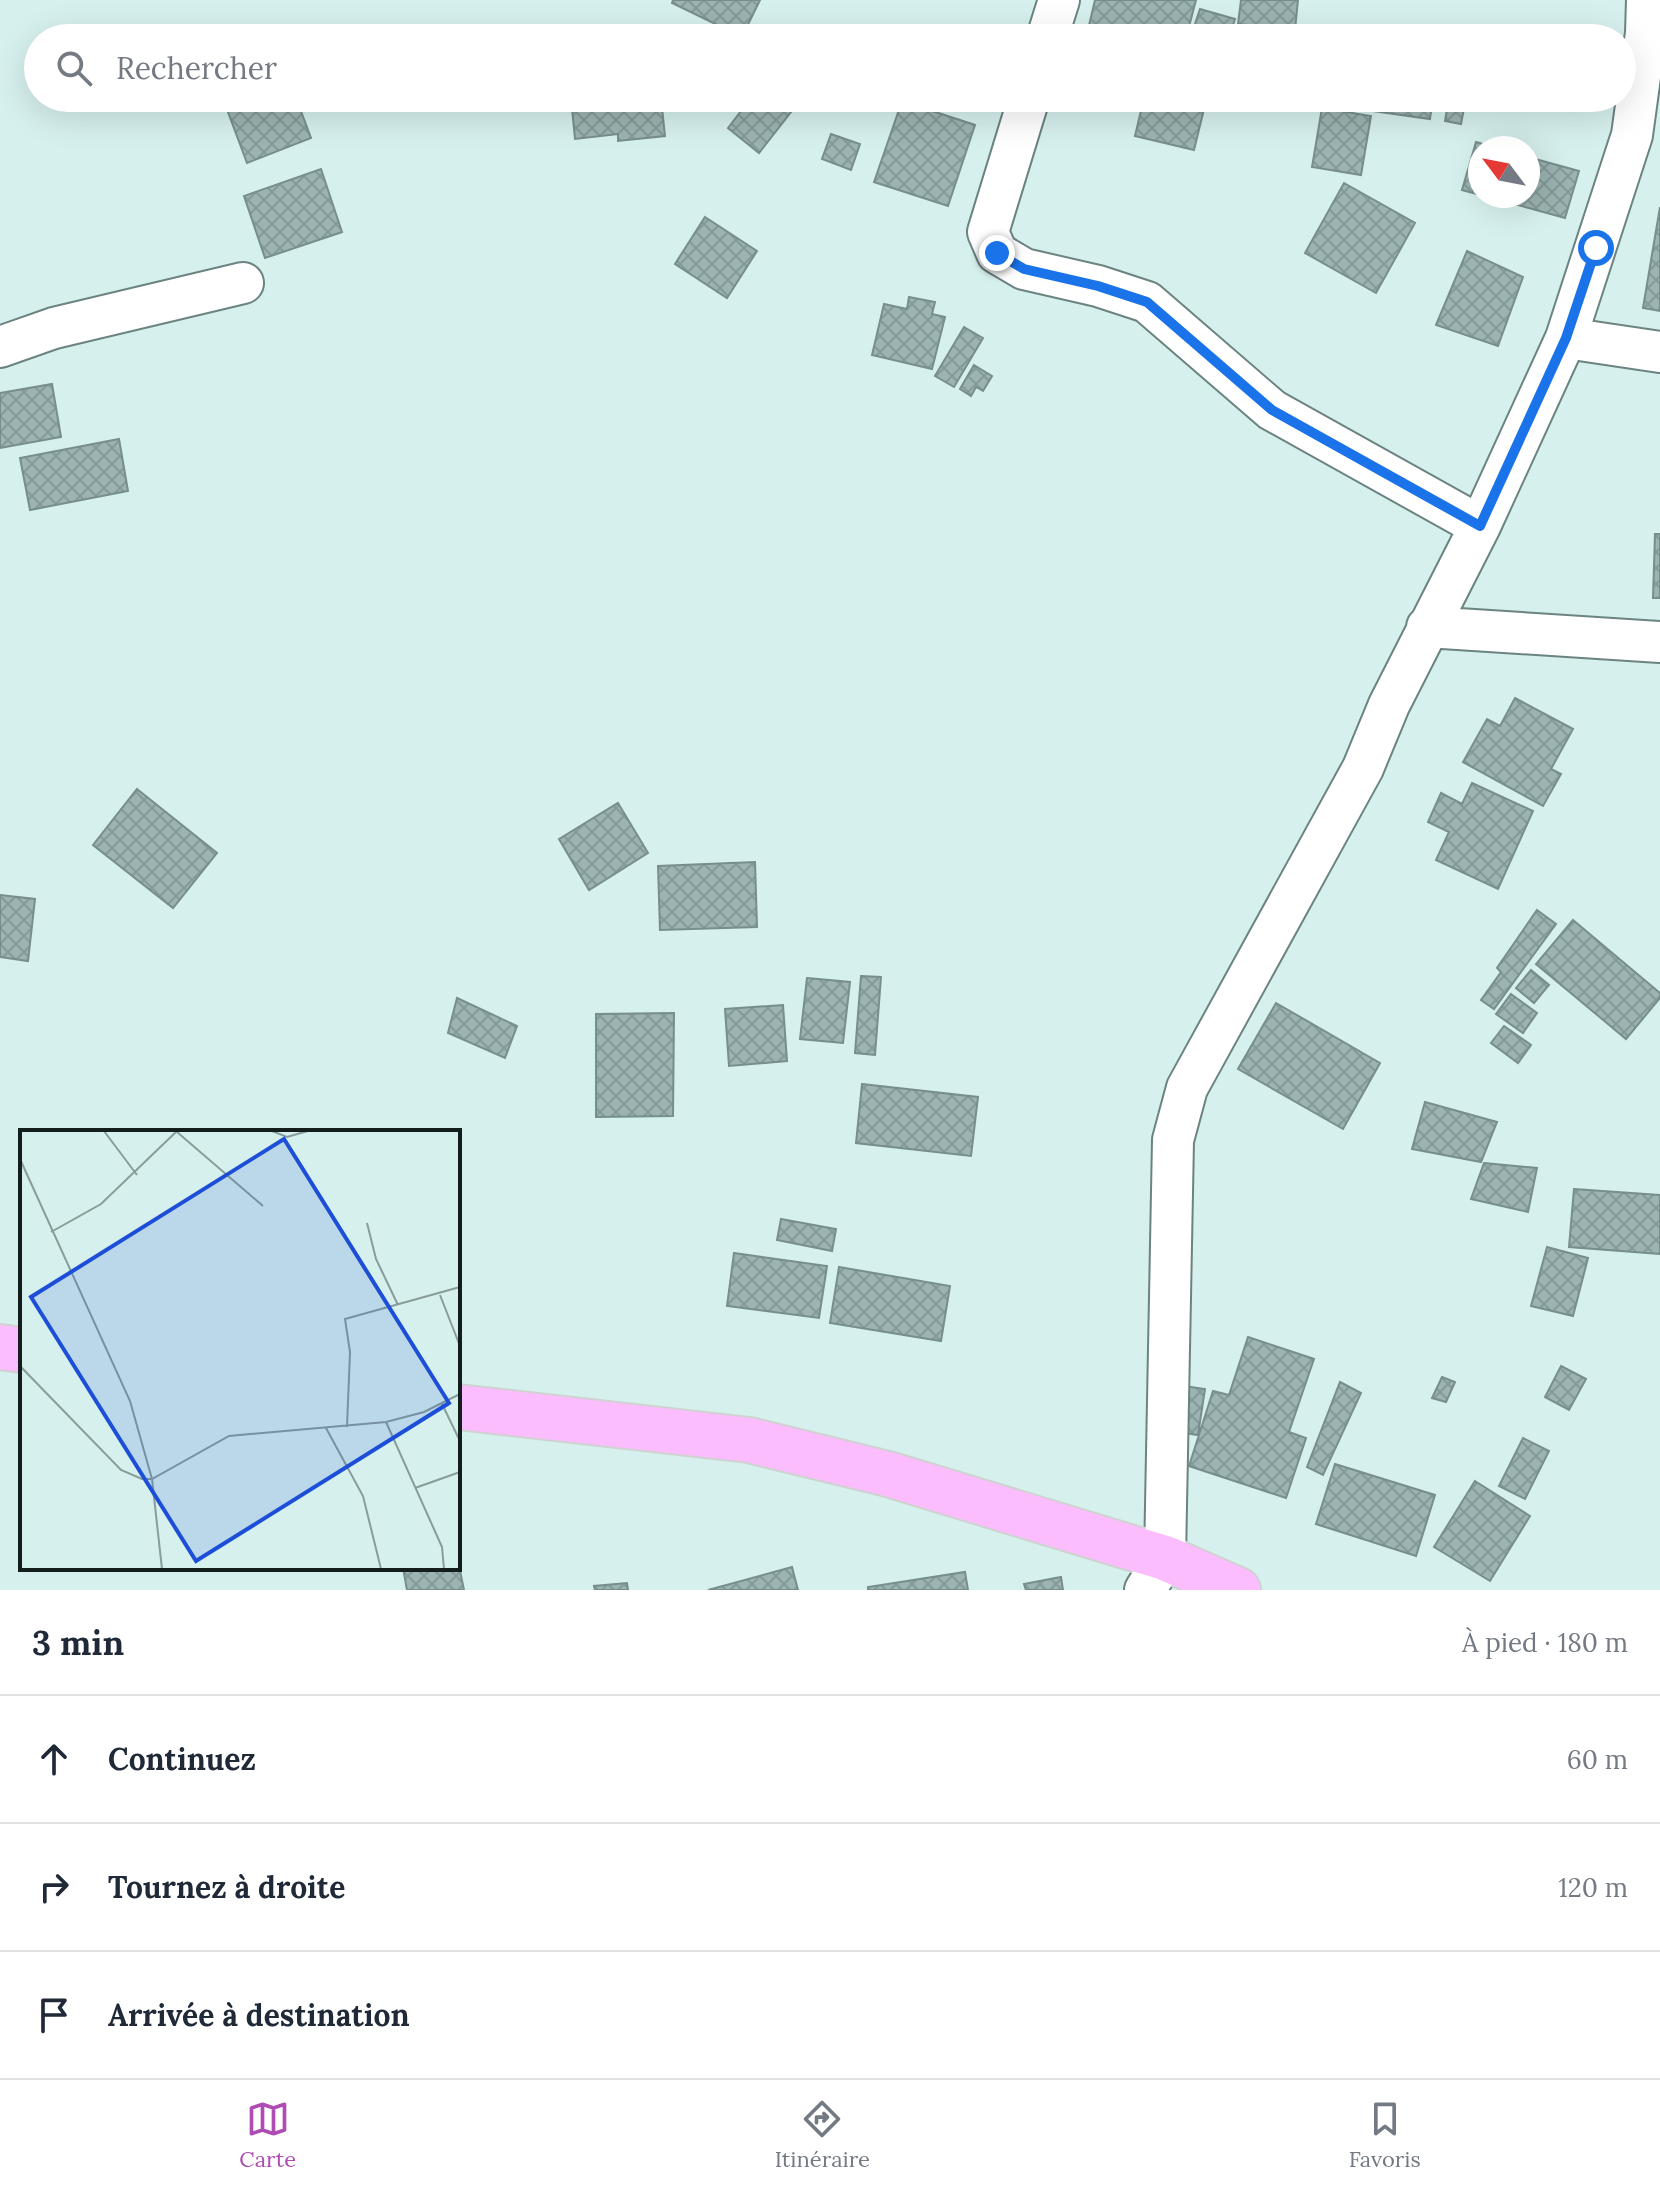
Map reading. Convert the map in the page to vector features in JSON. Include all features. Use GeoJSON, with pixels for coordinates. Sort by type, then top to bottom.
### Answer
{"type":"FeatureCollection","features":[{"type":"Feature","properties":{"kind":"highway"},"geometry":{"type":"LineString","coordinates":[[0,1347],[20,1350]]}},
{"type":"Feature","properties":{"kind":"highway"},"geometry":{"type":"LineString","coordinates":[[460,1407],[749,1440],[888,1474],[1155,1574],[1238,1590]]}},
{"type":"Feature","properties":{"kind":"street"},"geometry":{"type":"LineString","coordinates":[[1051,24],[1059,0]]}},
{"type":"Feature","properties":{"kind":"street"},"geometry":{"type":"LineString","coordinates":[[1636,111],[1651,22]]}},
{"type":"Feature","properties":{"kind":"street"},"geometry":{"type":"LineString","coordinates":[[1025,112],[988,232],[997,253],[1024,269],[1098,286],[1147,302],[1272,410],[1480,526]]}},
{"type":"Feature","properties":{"kind":"street"},"geometry":{"type":"LineString","coordinates":[[1155,1574],[1173,1140],[1187,1088],[1363,768],[1389,705],[1480,526],[1566,338],[1632,135],[1636,112]]}},
{"type":"Feature","properties":{"kind":"street"},"geometry":{"type":"LineString","coordinates":[[0,347],[54,328],[243,283]]}},
{"type":"Feature","properties":{"kind":"street"},"geometry":{"type":"LineString","coordinates":[[1566,338],[1660,352]]}},
{"type":"Feature","properties":{"kind":"street"},"geometry":{"type":"LineString","coordinates":[[1427,627],[1660,642]]}},
{"type":"Feature","properties":{"kind":"building"},"geometry":{"type":"Polygon","coordinates":[[[673,0],[760,0],[748,24],[715,24],[672,3],[673,0]]]}},
{"type":"Feature","properties":{"kind":"building"},"geometry":{"type":"Polygon","coordinates":[[[1095,0],[1196,0],[1190,24],[1089,24],[1095,0]]]}},
{"type":"Feature","properties":{"kind":"building"},"geometry":{"type":"Polygon","coordinates":[[[1241,0],[1298,0],[1296,24],[1238,24],[1241,0]]]}},
{"type":"Feature","properties":{"kind":"building"},"geometry":{"type":"Polygon","coordinates":[[[1200,9],[1235,19],[1233,24],[1195,24],[1200,9]]]}},
{"type":"Feature","properties":{"kind":"building"},"geometry":{"type":"Polygon","coordinates":[[[228,112],[301,112],[311,138],[247,163],[228,112]]]}},
{"type":"Feature","properties":{"kind":"building"},"geometry":{"type":"Polygon","coordinates":[[[572,112],[662,112],[665,136],[618,141],[618,134],[575,139],[572,112]]]}},
{"type":"Feature","properties":{"kind":"building"},"geometry":{"type":"Polygon","coordinates":[[[740,112],[791,112],[759,153],[728,128],[740,112]]]}},
{"type":"Feature","properties":{"kind":"building"},"geometry":{"type":"Polygon","coordinates":[[[898,112],[935,112],[975,125],[948,206],[874,182],[898,112]]]}},
{"type":"Feature","properties":{"kind":"building"},"geometry":{"type":"Polygon","coordinates":[[[1141,112],[1203,112],[1194,150],[1135,136],[1141,112]]]}},
{"type":"Feature","properties":{"kind":"building"},"geometry":{"type":"Polygon","coordinates":[[[1321,112],[1371,116],[1361,175],[1312,167],[1321,112]]]}},
{"type":"Feature","properties":{"kind":"building"},"geometry":{"type":"Polygon","coordinates":[[[1379,112],[1431,112],[1430,119],[1379,112]]]}},
{"type":"Feature","properties":{"kind":"building"},"geometry":{"type":"Polygon","coordinates":[[[1447,112],[1463,112],[1461,124],[1445,121],[1447,112]]]}},
{"type":"Feature","properties":{"kind":"building"},"geometry":{"type":"Polygon","coordinates":[[[831,134],[860,144],[851,170],[822,159],[831,134]]]}},
{"type":"Feature","properties":{"kind":"building"},"geometry":{"type":"Polygon","coordinates":[[[1540,160],[1579,171],[1565,218],[1529,208],[1540,208],[1540,160]]]}},
{"type":"Feature","properties":{"kind":"building"},"geometry":{"type":"Polygon","coordinates":[[[321,169],[342,232],[265,258],[244,196],[321,169]]]}},
{"type":"Feature","properties":{"kind":"building"},"geometry":{"type":"Polygon","coordinates":[[[1468,169],[1468,192],[1462,190],[1468,169]]]}},
{"type":"Feature","properties":{"kind":"building"},"geometry":{"type":"Polygon","coordinates":[[[1344,183],[1415,223],[1376,293],[1305,253],[1344,183]]]}},
{"type":"Feature","properties":{"kind":"building"},"geometry":{"type":"Polygon","coordinates":[[[1660,207],[1660,311],[1643,308],[1660,207]]]}},
{"type":"Feature","properties":{"kind":"building"},"geometry":{"type":"Polygon","coordinates":[[[705,217],[757,251],[727,298],[675,264],[705,217]]]}},
{"type":"Feature","properties":{"kind":"building"},"geometry":{"type":"Polygon","coordinates":[[[1467,251],[1523,277],[1498,346],[1436,325],[1467,251]]]}},
{"type":"Feature","properties":{"kind":"building"},"geometry":{"type":"Polygon","coordinates":[[[909,297],[935,302],[932,314],[945,317],[932,369],[872,355],[884,304],[907,309],[909,297]]]}},
{"type":"Feature","properties":{"kind":"building"},"geometry":{"type":"Polygon","coordinates":[[[964,327],[983,338],[954,387],[935,376],[964,327]]]}},
{"type":"Feature","properties":{"kind":"building"},"geometry":{"type":"Polygon","coordinates":[[[974,365],[992,376],[983,391],[976,387],[971,396],[960,389],[974,365]]]}},
{"type":"Feature","properties":{"kind":"building"},"geometry":{"type":"Polygon","coordinates":[[[52,384],[61,437],[0,448],[0,393],[52,384]]]}},
{"type":"Feature","properties":{"kind":"building"},"geometry":{"type":"Polygon","coordinates":[[[119,439],[128,491],[30,510],[20,458],[119,439]]]}},
{"type":"Feature","properties":{"kind":"building"},"geometry":{"type":"Polygon","coordinates":[[[1655,534],[1660,534],[1660,598],[1653,598],[1655,534]]]}},
{"type":"Feature","properties":{"kind":"building"},"geometry":{"type":"Polygon","coordinates":[[[1515,698],[1573,729],[1551,769],[1561,774],[1543,806],[1463,762],[1487,719],[1500,726],[1515,698]]]}},
{"type":"Feature","properties":{"kind":"building"},"geometry":{"type":"Polygon","coordinates":[[[1472,783],[1533,811],[1498,889],[1436,860],[1449,832],[1428,822],[1441,793],[1462,804],[1472,783]]]}},
{"type":"Feature","properties":{"kind":"building"},"geometry":{"type":"Polygon","coordinates":[[[137,789],[217,853],[173,908],[93,845],[137,789]]]}},
{"type":"Feature","properties":{"kind":"building"},"geometry":{"type":"Polygon","coordinates":[[[618,803],[648,853],[589,890],[559,839],[618,803]]]}},
{"type":"Feature","properties":{"kind":"building"},"geometry":{"type":"Polygon","coordinates":[[[755,862],[757,927],[660,930],[658,866],[755,862]]]}},
{"type":"Feature","properties":{"kind":"building"},"geometry":{"type":"Polygon","coordinates":[[[0,895],[35,899],[28,961],[0,957],[0,895]]]}},
{"type":"Feature","properties":{"kind":"building"},"geometry":{"type":"Polygon","coordinates":[[[1537,910],[1556,924],[1494,1009],[1481,1000],[1501,972],[1497,968],[1537,910]]]}},
{"type":"Feature","properties":{"kind":"building"},"geometry":{"type":"Polygon","coordinates":[[[1573,920],[1660,993],[1660,998],[1626,1039],[1536,964],[1573,920]]]}},
{"type":"Feature","properties":{"kind":"building"},"geometry":{"type":"Polygon","coordinates":[[[1531,970],[1549,985],[1534,1003],[1516,988],[1531,970]]]}},
{"type":"Feature","properties":{"kind":"building"},"geometry":{"type":"Polygon","coordinates":[[[861,976],[881,977],[875,1055],[855,1053],[861,976]]]}},
{"type":"Feature","properties":{"kind":"building"},"geometry":{"type":"Polygon","coordinates":[[[807,978],[850,982],[843,1043],[800,1039],[807,978]]]}},
{"type":"Feature","properties":{"kind":"building"},"geometry":{"type":"Polygon","coordinates":[[[1511,994],[1537,1013],[1523,1033],[1496,1014],[1511,994]]]}},
{"type":"Feature","properties":{"kind":"building"},"geometry":{"type":"Polygon","coordinates":[[[457,998],[517,1026],[505,1058],[448,1033],[457,998]]]}},
{"type":"Feature","properties":{"kind":"building"},"geometry":{"type":"Polygon","coordinates":[[[1276,1003],[1380,1063],[1343,1129],[1238,1069],[1276,1003]]]}},
{"type":"Feature","properties":{"kind":"building"},"geometry":{"type":"Polygon","coordinates":[[[783,1005],[787,1061],[729,1066],[725,1009],[783,1005]]]}},
{"type":"Feature","properties":{"kind":"building"},"geometry":{"type":"Polygon","coordinates":[[[674,1013],[673,1116],[596,1117],[596,1014],[674,1013]]]}},
{"type":"Feature","properties":{"kind":"building"},"geometry":{"type":"Polygon","coordinates":[[[1504,1026],[1531,1045],[1518,1063],[1491,1043],[1504,1026]]]}},
{"type":"Feature","properties":{"kind":"building"},"geometry":{"type":"Polygon","coordinates":[[[862,1084],[978,1097],[971,1156],[856,1143],[862,1084]]]}},
{"type":"Feature","properties":{"kind":"building"},"geometry":{"type":"Polygon","coordinates":[[[1425,1102],[1497,1122],[1481,1162],[1412,1149],[1425,1102]]]}},
{"type":"Feature","properties":{"kind":"building"},"geometry":{"type":"Polygon","coordinates":[[[1484,1163],[1537,1168],[1528,1212],[1471,1199],[1484,1163]]]}},
{"type":"Feature","properties":{"kind":"building"},"geometry":{"type":"Polygon","coordinates":[[[1574,1189],[1660,1195],[1660,1254],[1569,1247],[1574,1189]]]}},
{"type":"Feature","properties":{"kind":"building"},"geometry":{"type":"Polygon","coordinates":[[[781,1219],[836,1229],[832,1251],[777,1240],[781,1219]]]}},
{"type":"Feature","properties":{"kind":"building"},"geometry":{"type":"Polygon","coordinates":[[[1547,1247],[1588,1258],[1573,1316],[1531,1306],[1547,1247]]]}},
{"type":"Feature","properties":{"kind":"building"},"geometry":{"type":"Polygon","coordinates":[[[734,1253],[827,1266],[819,1318],[727,1306],[734,1253]]]}},
{"type":"Feature","properties":{"kind":"building"},"geometry":{"type":"Polygon","coordinates":[[[839,1267],[950,1286],[941,1341],[830,1323],[839,1267]]]}},
{"type":"Feature","properties":{"kind":"building"},"geometry":{"type":"Polygon","coordinates":[[[1248,1337],[1314,1359],[1289,1432],[1306,1438],[1286,1498],[1189,1466],[1213,1391],[1229,1395],[1248,1337]]]}},
{"type":"Feature","properties":{"kind":"building"},"geometry":{"type":"Polygon","coordinates":[[[1561,1366],[1586,1379],[1569,1410],[1545,1397],[1561,1366]]]}},
{"type":"Feature","properties":{"kind":"building"},"geometry":{"type":"Polygon","coordinates":[[[1442,1377],[1455,1382],[1446,1402],[1432,1398],[1442,1377]]]}},
{"type":"Feature","properties":{"kind":"building"},"geometry":{"type":"Polygon","coordinates":[[[1340,1382],[1361,1393],[1323,1475],[1307,1467],[1340,1382]]]}},
{"type":"Feature","properties":{"kind":"building"},"geometry":{"type":"Polygon","coordinates":[[[1184,1386],[1205,1389],[1198,1435],[1177,1432],[1184,1386]]]}},
{"type":"Feature","properties":{"kind":"building"},"geometry":{"type":"Polygon","coordinates":[[[1523,1438],[1549,1451],[1525,1499],[1499,1486],[1523,1438]]]}},
{"type":"Feature","properties":{"kind":"building"},"geometry":{"type":"Polygon","coordinates":[[[1335,1464],[1435,1495],[1416,1556],[1316,1524],[1335,1464]]]}},
{"type":"Feature","properties":{"kind":"building"},"geometry":{"type":"Polygon","coordinates":[[[1475,1481],[1530,1516],[1490,1581],[1434,1547],[1475,1481]]]}},
{"type":"Feature","properties":{"kind":"building"},"geometry":{"type":"Polygon","coordinates":[[[792,1567],[798,1590],[708,1590],[792,1567]]]}},
{"type":"Feature","properties":{"kind":"building"},"geometry":{"type":"Polygon","coordinates":[[[403,1570],[460,1570],[464,1590],[407,1590],[403,1570]]]}},
{"type":"Feature","properties":{"kind":"building"},"geometry":{"type":"Polygon","coordinates":[[[965,1572],[968,1590],[868,1590],[868,1587],[965,1572]]]}},
{"type":"Feature","properties":{"kind":"building"},"geometry":{"type":"Polygon","coordinates":[[[1061,1577],[1063,1590],[1026,1590],[1024,1584],[1061,1577]]]}},
{"type":"Feature","properties":{"kind":"building"},"geometry":{"type":"Polygon","coordinates":[[[627,1583],[628,1590],[595,1590],[594,1586],[627,1583]]]}},
{"type":"Feature","properties":{"kind":"route"},"geometry":{"type":"LineString","coordinates":[[997,253],[1024,269],[1098,286],[1147,302],[1272,410],[1480,526],[1566,338],[1596,248]]}}]}
